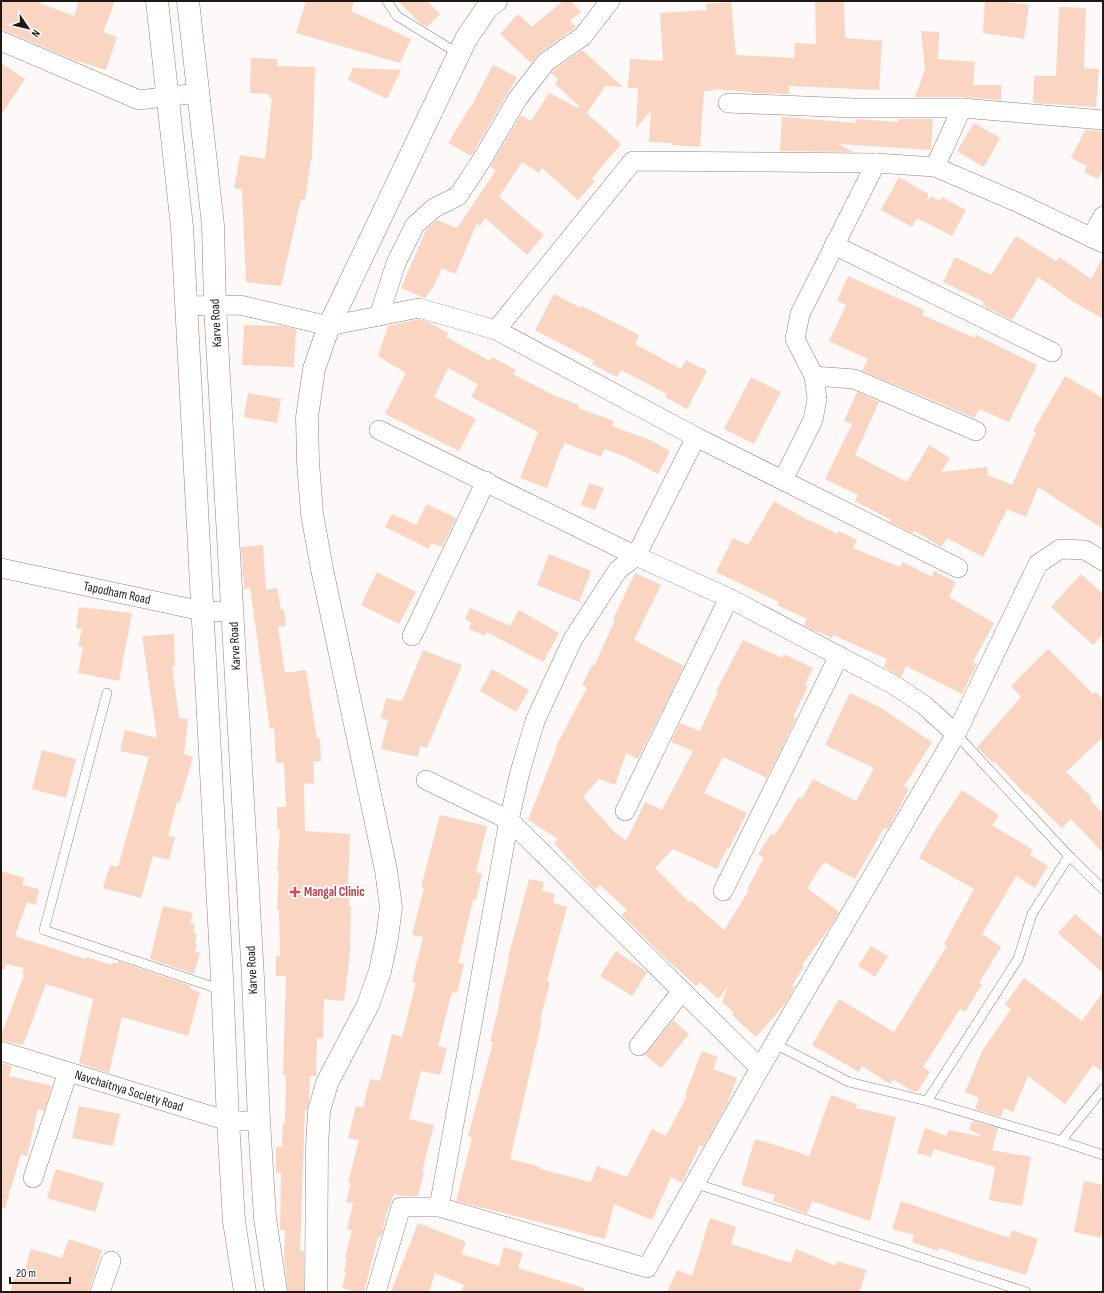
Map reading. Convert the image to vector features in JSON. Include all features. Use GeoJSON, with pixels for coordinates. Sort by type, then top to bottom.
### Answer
{"type":"FeatureCollection","features":[{"type":"Feature","properties":{"kind":"main road"},"geometry":{"type":"LineString","coordinates":[[157,1],[182,227],[228,1121],[234,1220],[245,1292]]}},
{"type":"Feature","properties":{"kind":"main road","name":"Karve Road"},"geometry":{"type":"LineString","coordinates":[[188,1],[213,226],[215,306],[252,962],[259,1121],[265,1218],[276,1292]]}},
{"type":"Feature","properties":{"kind":"main road"},"geometry":{"type":"LineString","coordinates":[[316,1292],[317,1147],[319,1111],[327,1083],[368,1005],[380,971],[387,938],[391,907],[386,870],[312,514],[308,462],[307,417],[314,369],[329,326],[466,39],[487,8],[496,1]]}},
{"type":"Feature","properties":{"kind":"street"},"geometry":{"type":"LineString","coordinates":[[379,316],[396,263],[415,225],[434,208],[458,196],[483,158],[518,98],[546,62],[583,36],[610,1]]}},
{"type":"Feature","properties":{"kind":"street"},"geometry":{"type":"LineString","coordinates":[[1,41],[139,100],[198,93]]}},
{"type":"Feature","properties":{"kind":"street"},"geometry":{"type":"LineString","coordinates":[[728,103],[853,108],[962,108],[1103,120]]}},
{"type":"Feature","properties":{"kind":"street"},"geometry":{"type":"LineString","coordinates":[[935,167],[962,108]]}},
{"type":"Feature","properties":{"kind":"street"},"geometry":{"type":"LineString","coordinates":[[496,330],[633,161],[876,163],[935,167],[1019,203],[1097,241],[1103,216]]}},
{"type":"Feature","properties":{"kind":"street"},"geometry":{"type":"LineString","coordinates":[[783,480],[813,420],[817,399],[814,376],[795,339],[800,314],[876,163]]}},
{"type":"Feature","properties":{"kind":"street"},"geometry":{"type":"LineString","coordinates":[[834,245],[1052,352]]}},
{"type":"Feature","properties":{"kind":"street"},"geometry":{"type":"LineString","coordinates":[[187,306],[240,305],[329,326],[419,308],[496,330],[696,437],[958,568]]}},
{"type":"Feature","properties":{"kind":"street"},"geometry":{"type":"LineString","coordinates":[[814,376],[854,379],[976,431]]}},
{"type":"Feature","properties":{"kind":"street"},"geometry":{"type":"LineString","coordinates":[[379,430],[486,481],[636,556],[729,598],[894,685],[924,705],[956,734]]}},
{"type":"Feature","properties":{"kind":"street"},"geometry":{"type":"LineString","coordinates":[[439,1207],[509,820],[520,772],[535,721],[573,639],[618,570],[636,556],[696,437]]}},
{"type":"Feature","properties":{"kind":"street"},"geometry":{"type":"LineString","coordinates":[[412,636],[486,481]]}},
{"type":"Feature","properties":{"kind":"street"},"geometry":{"type":"LineString","coordinates":[[376,1292],[401,1207],[439,1207],[647,1268],[760,1068],[956,734],[1038,564],[1060,549],[1085,550],[1103,561]]}},
{"type":"Feature","properties":{"kind":"street","name":"Tapodham Road"},"geometry":{"type":"LineString","coordinates":[[1,568],[202,611],[233,612]]}},
{"type":"Feature","properties":{"kind":"street"},"geometry":{"type":"LineString","coordinates":[[625,811],[729,598]]}},
{"type":"Feature","properties":{"kind":"street"},"geometry":{"type":"LineString","coordinates":[[723,891],[839,656]]}},
{"type":"Feature","properties":{"kind":"street"},"geometry":{"type":"LineString","coordinates":[[426,780],[509,820],[760,1068]]}},
{"type":"Feature","properties":{"kind":"street"},"geometry":{"type":"LineString","coordinates":[[639,1046],[682,991]]}},
{"type":"Feature","properties":{"kind":"street","name":"Navchaitnya Society Road"},"geometry":{"type":"LineString","coordinates":[[1,1051],[228,1121],[259,1121]]}},
{"type":"Feature","properties":{"kind":"street"},"geometry":{"type":"LineString","coordinates":[[33,1178],[68,1072]]}},
{"type":"Feature","properties":{"kind":"street"},"geometry":{"type":"LineString","coordinates":[[100,1292],[111,1261]]}},
{"type":"Feature","properties":{"kind":"lane"},"geometry":{"type":"LineString","coordinates":[[387,1],[397,16],[459,54]]}},
{"type":"Feature","properties":{"kind":"lane"},"geometry":{"type":"LineString","coordinates":[[107,693],[44,930],[222,991]]}},
{"type":"Feature","properties":{"kind":"lane"},"geometry":{"type":"LineString","coordinates":[[956,734],[1070,856],[1103,889]]}},
{"type":"Feature","properties":{"kind":"lane"},"geometry":{"type":"LineString","coordinates":[[927,1101],[1018,959],[1032,914],[1070,856]]}},
{"type":"Feature","properties":{"kind":"lane"},"geometry":{"type":"LineString","coordinates":[[774,1044],[848,1082],[927,1101],[1103,1155]]}},
{"type":"Feature","properties":{"kind":"lane"},"geometry":{"type":"LineString","coordinates":[[1061,1141],[1103,1089]]}},
{"type":"Feature","properties":{"kind":"lane"},"geometry":{"type":"LineString","coordinates":[[694,1183],[1026,1292]]}},
{"type":"Feature","properties":{"kind":"building"},"geometry":{"type":"Polygon","coordinates":[[[1,1],[34,1],[74,16],[79,1],[115,1],[103,32],[117,37],[106,70],[71,59],[1,30],[1,1]]]}},
{"type":"Feature","properties":{"kind":"building"},"geometry":{"type":"Polygon","coordinates":[[[306,1],[354,1],[351,11],[411,39],[400,63],[296,33],[306,1]]]}},
{"type":"Feature","properties":{"kind":"building"},"geometry":{"type":"Polygon","coordinates":[[[398,1],[427,1],[440,14],[427,27],[420,23],[398,1]]]}},
{"type":"Feature","properties":{"kind":"building"},"geometry":{"type":"Polygon","coordinates":[[[563,1],[571,1],[581,12],[570,21],[576,27],[540,53],[531,63],[500,34],[518,14],[532,27],[563,1]]]}},
{"type":"Feature","properties":{"kind":"building"},"geometry":{"type":"Polygon","coordinates":[[[815,1],[844,1],[845,38],[882,41],[879,90],[789,86],[789,94],[751,93],[713,89],[713,91],[704,91],[700,147],[672,145],[672,143],[649,142],[651,111],[636,128],[638,88],[628,88],[630,59],[663,61],[660,13],[707,10],[706,4],[731,2],[736,55],[794,58],[795,43],[816,44],[815,1]]]}},
{"type":"Feature","properties":{"kind":"building"},"geometry":{"type":"Polygon","coordinates":[[[985,1],[1001,1],[1029,5],[1024,39],[983,33],[985,1]]]}},
{"type":"Feature","properties":{"kind":"building"},"geometry":{"type":"Polygon","coordinates":[[[1059,7],[1086,8],[1084,68],[1099,69],[1096,107],[1033,103],[1034,76],[1056,76],[1059,7]]]}},
{"type":"Feature","properties":{"kind":"building"},"geometry":{"type":"Polygon","coordinates":[[[921,31],[939,32],[938,59],[975,62],[973,85],[1001,85],[1001,100],[962,97],[915,97],[925,69],[921,31]]]}},
{"type":"Feature","properties":{"kind":"building"},"geometry":{"type":"Polygon","coordinates":[[[582,50],[623,87],[605,86],[587,113],[621,144],[592,178],[595,181],[578,200],[542,168],[539,173],[522,162],[499,197],[544,235],[527,255],[485,218],[480,226],[477,223],[455,274],[442,268],[433,288],[425,298],[401,288],[426,230],[437,220],[457,228],[496,170],[490,167],[521,115],[531,121],[549,93],[578,108],[579,106],[555,84],[558,79],[551,73],[582,50]]]}},
{"type":"Feature","properties":{"kind":"building"},"geometry":{"type":"Polygon","coordinates":[[[251,58],[277,59],[277,66],[315,67],[312,159],[305,200],[301,199],[281,286],[246,282],[242,189],[234,188],[240,155],[265,159],[272,98],[269,98],[269,94],[250,93],[251,58]]]}},
{"type":"Feature","properties":{"kind":"building"},"geometry":{"type":"Polygon","coordinates":[[[1,63],[25,79],[1,115],[1,63]]]}},
{"type":"Feature","properties":{"kind":"building"},"geometry":{"type":"Polygon","coordinates":[[[493,65],[517,77],[471,156],[448,143],[471,107],[493,65]]]}},
{"type":"Feature","properties":{"kind":"building"},"geometry":{"type":"Polygon","coordinates":[[[353,68],[401,70],[387,99],[348,80],[353,68]]]}},
{"type":"Feature","properties":{"kind":"building"},"geometry":{"type":"Polygon","coordinates":[[[782,117],[856,123],[856,119],[898,122],[898,119],[933,119],[931,150],[839,144],[853,152],[780,151],[782,117]]]}},
{"type":"Feature","properties":{"kind":"building"},"geometry":{"type":"Polygon","coordinates":[[[974,123],[1000,138],[984,167],[957,151],[974,123]]]}},
{"type":"Feature","properties":{"kind":"building"},"geometry":{"type":"Polygon","coordinates":[[[1085,130],[1103,131],[1103,174],[1101,173],[1098,179],[1084,172],[1087,166],[1071,158],[1085,130]]]}},
{"type":"Feature","properties":{"kind":"building"},"geometry":{"type":"Polygon","coordinates":[[[899,177],[928,194],[927,202],[931,196],[940,201],[942,197],[966,210],[952,236],[917,218],[912,227],[881,210],[899,177]]]}},
{"type":"Feature","properties":{"kind":"building"},"geometry":{"type":"Polygon","coordinates":[[[1016,236],[1056,261],[1059,257],[1091,279],[1103,257],[1103,319],[1077,304],[1038,277],[1012,320],[982,305],[984,302],[943,282],[955,257],[991,275],[1016,236]]]}},
{"type":"Feature","properties":{"kind":"building"},"geometry":{"type":"Polygon","coordinates":[[[848,276],[924,310],[922,315],[975,338],[976,335],[1037,365],[1009,422],[979,409],[975,418],[862,371],[868,359],[829,341],[846,305],[837,301],[848,276]]]}},
{"type":"Feature","properties":{"kind":"building"},"geometry":{"type":"Polygon","coordinates":[[[554,294],[581,308],[582,306],[639,335],[635,344],[681,369],[686,360],[707,371],[687,409],[665,397],[667,394],[621,370],[617,377],[592,364],[594,361],[535,330],[554,294]]]}},
{"type":"Feature","properties":{"kind":"building"},"geometry":{"type":"Polygon","coordinates":[[[419,319],[428,322],[448,333],[446,337],[490,361],[492,357],[516,370],[513,374],[553,395],[579,405],[578,408],[614,421],[612,426],[650,440],[670,451],[658,474],[626,457],[604,449],[601,457],[565,443],[561,449],[547,488],[520,478],[538,432],[471,397],[478,384],[448,368],[434,397],[476,419],[459,451],[385,414],[406,373],[378,356],[388,326],[419,319]]]}},
{"type":"Feature","properties":{"kind":"building"},"geometry":{"type":"Polygon","coordinates":[[[244,325],[282,326],[296,329],[294,367],[242,365],[244,325]]]}},
{"type":"Feature","properties":{"kind":"building"},"geometry":{"type":"Polygon","coordinates":[[[1065,376],[1103,398],[1103,529],[1038,487],[1026,517],[1007,509],[983,557],[947,538],[941,547],[915,531],[913,533],[890,522],[891,520],[855,501],[858,495],[825,479],[852,424],[844,421],[857,392],[879,402],[855,455],[907,482],[929,445],[950,458],[941,472],[987,467],[988,475],[1012,485],[1036,432],[1033,431],[1065,376]]]}},
{"type":"Feature","properties":{"kind":"building"},"geometry":{"type":"Polygon","coordinates":[[[751,377],[781,392],[754,444],[724,429],[751,377]]]}},
{"type":"Feature","properties":{"kind":"building"},"geometry":{"type":"Polygon","coordinates":[[[248,393],[281,399],[277,423],[244,417],[248,393]]]}},
{"type":"Feature","properties":{"kind":"building"},"geometry":{"type":"Polygon","coordinates":[[[589,483],[604,488],[595,510],[581,505],[589,483]]]}},
{"type":"Feature","properties":{"kind":"building"},"geometry":{"type":"Polygon","coordinates":[[[774,501],[809,521],[810,520],[837,534],[839,531],[857,540],[853,548],[900,567],[903,562],[932,577],[934,571],[956,582],[949,597],[994,623],[973,662],[977,664],[962,694],[906,666],[901,677],[884,667],[887,659],[833,635],[832,638],[809,628],[804,625],[807,619],[777,605],[779,602],[716,572],[733,538],[748,545],[774,501]]]}},
{"type":"Feature","properties":{"kind":"building"},"geometry":{"type":"Polygon","coordinates":[[[427,504],[456,518],[442,547],[431,543],[429,549],[385,527],[392,514],[416,525],[427,504]]]}},
{"type":"Feature","properties":{"kind":"building"},"geometry":{"type":"Polygon","coordinates":[[[263,545],[266,590],[277,588],[281,610],[284,610],[286,626],[278,627],[285,673],[306,670],[317,739],[320,739],[321,761],[313,761],[314,783],[304,784],[305,831],[350,834],[348,883],[349,906],[351,906],[350,953],[344,1001],[324,999],[323,1038],[317,1038],[316,1076],[310,1076],[309,1102],[307,1110],[305,1110],[300,1251],[304,1251],[304,1292],[288,1292],[284,1259],[285,1230],[280,1230],[281,1173],[276,1173],[276,1147],[282,1147],[283,1123],[285,1123],[286,1075],[283,1075],[286,976],[276,976],[276,956],[280,956],[279,910],[277,910],[279,871],[277,871],[280,829],[277,829],[277,807],[286,807],[284,763],[276,763],[274,728],[270,729],[250,588],[244,589],[241,547],[263,545]]]}},
{"type":"Feature","properties":{"kind":"building"},"geometry":{"type":"Polygon","coordinates":[[[549,554],[591,571],[579,602],[537,585],[549,554]]]}},
{"type":"Feature","properties":{"kind":"building"},"geometry":{"type":"Polygon","coordinates":[[[377,572],[416,592],[399,624],[361,605],[377,572]]]}},
{"type":"Feature","properties":{"kind":"building"},"geometry":{"type":"Polygon","coordinates":[[[635,573],[661,585],[634,640],[684,666],[638,759],[626,753],[615,785],[599,779],[583,797],[618,836],[619,835],[626,841],[645,802],[662,810],[693,751],[671,742],[680,723],[700,731],[718,692],[716,691],[743,640],[782,658],[784,654],[813,668],[805,685],[808,686],[793,717],[796,718],[767,778],[723,757],[704,793],[747,813],[717,869],[673,849],[655,868],[689,902],[691,901],[724,930],[749,890],[747,889],[764,858],[758,854],[771,834],[774,836],[799,797],[802,799],[813,779],[856,801],[874,768],[825,745],[850,693],[881,708],[932,742],[904,786],[909,789],[887,830],[884,828],[855,879],[824,862],[807,888],[839,912],[802,965],[804,966],[792,986],[795,987],[784,1005],[756,1037],[732,1015],[734,1013],[722,1002],[728,986],[718,999],[700,982],[696,986],[621,915],[627,910],[600,885],[595,890],[554,843],[558,839],[528,820],[557,747],[556,746],[587,688],[582,685],[592,665],[594,666],[615,620],[613,619],[635,573]]]}},
{"type":"Feature","properties":{"kind":"building"},"geometry":{"type":"Polygon","coordinates":[[[1081,574],[1103,594],[1103,634],[1093,645],[1051,607],[1081,574]]]}},
{"type":"Feature","properties":{"kind":"building"},"geometry":{"type":"Polygon","coordinates":[[[79,607],[132,613],[119,681],[78,673],[83,647],[78,646],[82,629],[76,628],[79,607]]]}},
{"type":"Feature","properties":{"kind":"building"},"geometry":{"type":"Polygon","coordinates":[[[470,608],[510,626],[519,610],[559,633],[543,662],[487,632],[485,636],[469,629],[471,623],[465,619],[470,608]]]}},
{"type":"Feature","properties":{"kind":"building"},"geometry":{"type":"Polygon","coordinates":[[[174,634],[175,666],[172,666],[179,718],[188,719],[184,754],[193,757],[180,802],[177,802],[168,836],[175,837],[169,860],[153,856],[141,898],[103,888],[110,865],[118,867],[149,757],[120,751],[125,730],[157,738],[142,636],[174,634]]]}},
{"type":"Feature","properties":{"kind":"building"},"geometry":{"type":"Polygon","coordinates":[[[1048,649],[1093,694],[1096,692],[1103,700],[1103,737],[1066,772],[1092,798],[1090,800],[1103,813],[1103,853],[1071,819],[1062,828],[1027,794],[1026,795],[994,761],[993,763],[977,747],[1021,697],[1011,686],[1048,649]]]}},
{"type":"Feature","properties":{"kind":"building"},"geometry":{"type":"Polygon","coordinates":[[[423,650],[462,665],[427,748],[420,746],[418,757],[381,749],[388,720],[381,718],[386,698],[402,701],[423,650]]]}},
{"type":"Feature","properties":{"kind":"building"},"geometry":{"type":"Polygon","coordinates":[[[492,669],[529,690],[516,712],[480,691],[492,669]]]}},
{"type":"Feature","properties":{"kind":"building"},"geometry":{"type":"Polygon","coordinates":[[[42,750],[76,759],[66,798],[32,789],[42,750]]]}},
{"type":"Feature","properties":{"kind":"building"},"geometry":{"type":"Polygon","coordinates":[[[962,790],[999,815],[992,825],[1033,850],[1030,855],[1048,866],[1035,888],[1016,876],[982,934],[1001,947],[979,983],[982,984],[965,1012],[960,1009],[923,1067],[930,1072],[918,1091],[912,1091],[893,1079],[890,1084],[862,1066],[859,1072],[812,1045],[839,999],[894,1032],[947,946],[944,944],[974,889],[919,858],[935,830],[962,790]]]}},
{"type":"Feature","properties":{"kind":"building"},"geometry":{"type":"Polygon","coordinates":[[[440,815],[487,826],[476,872],[482,874],[476,900],[473,900],[458,963],[464,964],[457,993],[452,992],[438,1046],[447,1048],[440,1075],[421,1071],[409,1119],[434,1125],[422,1172],[424,1172],[418,1196],[403,1196],[394,1194],[387,1212],[381,1237],[378,1237],[364,1292],[358,1292],[342,1288],[346,1272],[344,1272],[347,1259],[345,1258],[352,1230],[347,1229],[353,1203],[346,1202],[351,1183],[348,1183],[359,1140],[348,1138],[356,1106],[363,1108],[370,1079],[380,1081],[392,1034],[402,1037],[416,983],[412,982],[423,937],[412,935],[424,888],[421,887],[440,815]]]}},
{"type":"Feature","properties":{"kind":"building"},"geometry":{"type":"Polygon","coordinates":[[[1,871],[24,878],[22,885],[39,889],[36,905],[27,902],[15,936],[85,959],[86,957],[112,965],[113,962],[117,964],[118,961],[191,986],[190,989],[200,992],[188,1036],[122,1017],[109,1073],[79,1063],[93,999],[46,984],[23,1045],[1,1040],[1,1036],[24,975],[22,974],[24,968],[6,964],[4,970],[1,970],[1,871]]]}},
{"type":"Feature","properties":{"kind":"building"},"geometry":{"type":"Polygon","coordinates":[[[529,879],[544,882],[542,891],[555,894],[553,903],[567,907],[547,981],[550,982],[540,1020],[542,1020],[510,1159],[540,1167],[540,1169],[591,1182],[597,1166],[627,1177],[652,1129],[666,1136],[687,1096],[685,1095],[702,1051],[718,1057],[713,1069],[737,1078],[727,1104],[703,1147],[700,1145],[682,1183],[671,1177],[652,1220],[614,1204],[605,1239],[456,1201],[472,1138],[468,1136],[493,1042],[490,1042],[508,958],[529,879]]]}},
{"type":"Feature","properties":{"kind":"building"},"geometry":{"type":"Polygon","coordinates":[[[163,906],[193,913],[190,923],[195,924],[193,933],[197,934],[195,952],[200,953],[194,974],[150,959],[163,906]]]}},
{"type":"Feature","properties":{"kind":"building"},"geometry":{"type":"Polygon","coordinates":[[[1075,914],[1103,938],[1103,973],[1058,933],[1075,914]]]}},
{"type":"Feature","properties":{"kind":"building"},"geometry":{"type":"Polygon","coordinates":[[[871,946],[888,956],[875,977],[858,966],[871,946]]]}},
{"type":"Feature","properties":{"kind":"building"},"geometry":{"type":"Polygon","coordinates":[[[616,951],[647,972],[632,996],[600,976],[616,951]]]}},
{"type":"Feature","properties":{"kind":"building"},"geometry":{"type":"Polygon","coordinates":[[[1024,978],[1082,1021],[1103,992],[1103,1072],[1093,1065],[1065,1104],[1028,1076],[1013,1112],[1004,1108],[1001,1117],[975,1109],[979,1098],[965,1092],[982,1051],[1011,1009],[1005,1004],[1024,978]]]}},
{"type":"Feature","properties":{"kind":"building"},"geometry":{"type":"Polygon","coordinates":[[[673,1020],[689,1034],[661,1068],[645,1055],[673,1020]]]}},
{"type":"Feature","properties":{"kind":"building"},"geometry":{"type":"Polygon","coordinates":[[[1,1063],[12,1066],[9,1076],[52,1086],[44,1111],[38,1109],[27,1156],[21,1154],[5,1208],[1,1208],[1,1063]]]}},
{"type":"Feature","properties":{"kind":"building"},"geometry":{"type":"Polygon","coordinates":[[[831,1095],[857,1104],[856,1108],[896,1117],[870,1221],[812,1201],[807,1214],[773,1201],[775,1195],[741,1185],[755,1139],[798,1152],[809,1157],[831,1095]]]}},
{"type":"Feature","properties":{"kind":"building"},"geometry":{"type":"Polygon","coordinates":[[[79,1106],[120,1114],[113,1146],[72,1138],[79,1106]]]}},
{"type":"Feature","properties":{"kind":"building"},"geometry":{"type":"Polygon","coordinates":[[[972,1121],[998,1128],[992,1150],[1031,1157],[1022,1206],[989,1200],[995,1167],[934,1149],[931,1157],[917,1153],[925,1128],[946,1136],[949,1130],[983,1137],[969,1129],[972,1121]]]}},
{"type":"Feature","properties":{"kind":"building"},"geometry":{"type":"Polygon","coordinates":[[[56,1169],[104,1183],[95,1212],[47,1198],[56,1169]]]}},
{"type":"Feature","properties":{"kind":"building"},"geometry":{"type":"Polygon","coordinates":[[[1084,1181],[1103,1185],[1103,1228],[1101,1238],[1074,1232],[1084,1181]]]}},
{"type":"Feature","properties":{"kind":"building"},"geometry":{"type":"Polygon","coordinates":[[[901,1201],[1009,1238],[1012,1230],[1038,1239],[1026,1275],[980,1262],[939,1248],[938,1251],[912,1242],[914,1235],[892,1229],[901,1201]]]}},
{"type":"Feature","properties":{"kind":"building"},"geometry":{"type":"Polygon","coordinates":[[[710,1218],[736,1227],[731,1244],[791,1263],[796,1249],[836,1266],[837,1261],[866,1270],[860,1292],[667,1292],[677,1270],[692,1276],[710,1218]]]}},
{"type":"Feature","properties":{"kind":"building"},"geometry":{"type":"Polygon","coordinates":[[[418,1223],[466,1242],[461,1254],[499,1266],[504,1247],[523,1253],[518,1268],[584,1288],[584,1292],[461,1292],[464,1285],[435,1273],[429,1292],[391,1292],[418,1223]]]}},
{"type":"Feature","properties":{"kind":"building"},"geometry":{"type":"Polygon","coordinates":[[[69,1239],[102,1250],[89,1292],[10,1292],[17,1271],[24,1272],[31,1249],[62,1258],[69,1239]]]}},
{"type":"Feature","properties":{"kind":"place","name":"Mangal Clinic"},"geometry":{"type":"Point","coordinates":[295,892]}}]}
